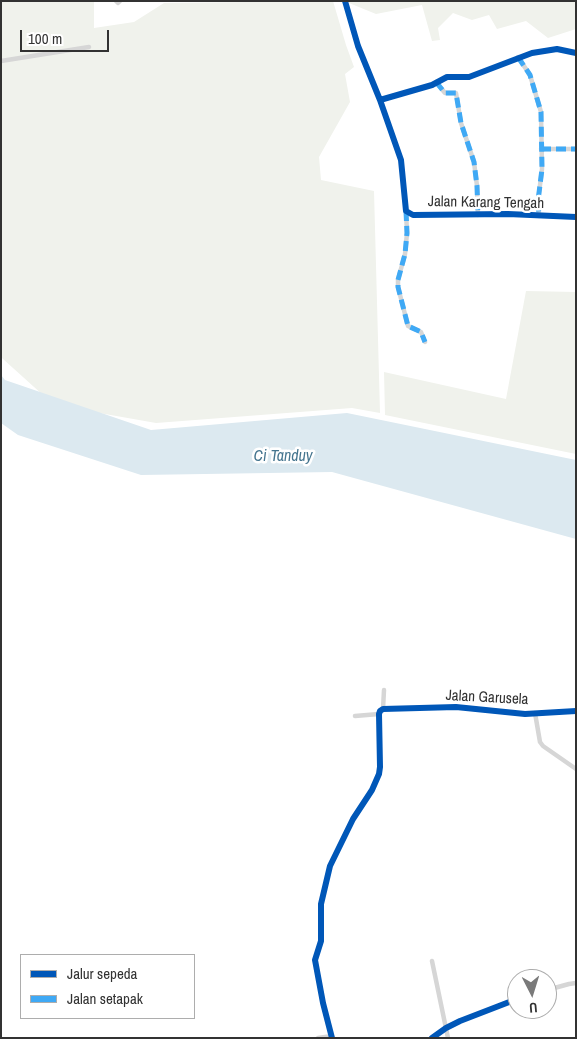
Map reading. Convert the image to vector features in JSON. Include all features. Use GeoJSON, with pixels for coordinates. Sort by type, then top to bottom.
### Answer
{"type":"FeatureCollection","features":[{"type":"Feature","properties":{"kind":"street","name":"Jalan Karang Tengah"},"geometry":{"type":"LineString","coordinates":[[345,1],[358,46],[380,100],[401,160],[406,211],[413,214],[508,214],[576,217]]}},
{"type":"Feature","properties":{"kind":"street"},"geometry":{"type":"LineString","coordinates":[[1,60],[89,47]]}},
{"type":"Feature","properties":{"kind":"street"},"geometry":{"type":"LineString","coordinates":[[380,100],[432,86],[447,76],[469,77],[518,57],[540,51],[557,49],[576,53]]}},
{"type":"Feature","properties":{"kind":"street"},"geometry":{"type":"LineString","coordinates":[[518,57],[530,75],[539,102],[542,128],[542,174],[538,201],[539,216]]}},
{"type":"Feature","properties":{"kind":"street"},"geometry":{"type":"LineString","coordinates":[[436,82],[446,93],[456,93],[461,123],[474,162],[478,215]]}},
{"type":"Feature","properties":{"kind":"street"},"geometry":{"type":"LineString","coordinates":[[542,149],[576,149]]}},
{"type":"Feature","properties":{"kind":"street"},"geometry":{"type":"LineString","coordinates":[[406,211],[407,233],[405,254],[398,287],[408,326],[421,332],[425,342]]}},
{"type":"Feature","properties":{"kind":"street"},"geometry":{"type":"LineString","coordinates":[[318,1038],[332,1037],[321,996],[315,960],[321,941],[321,904],[330,866],[353,819],[372,790],[379,774],[379,714],[383,709],[384,690]]}},
{"type":"Feature","properties":{"kind":"street","name":"Jalan Garusela"},"geometry":{"type":"LineString","coordinates":[[383,709],[456,707],[525,714],[576,711]]}},
{"type":"Feature","properties":{"kind":"street"},"geometry":{"type":"LineString","coordinates":[[535,713],[540,742],[576,769]]}},
{"type":"Feature","properties":{"kind":"street"},"geometry":{"type":"LineString","coordinates":[[355,716],[379,714]]}},
{"type":"Feature","properties":{"kind":"street"},"geometry":{"type":"LineString","coordinates":[[432,961],[448,1038]]}},
{"type":"Feature","properties":{"kind":"street"},"geometry":{"type":"LineString","coordinates":[[557,988],[576,983]]}},
{"type":"Feature","properties":{"kind":"street"},"geometry":{"type":"LineString","coordinates":[[432,1038],[460,1021],[507,1003]]}},
{"type":"Feature","properties":{"kind":"shaded area"},"geometry":{"type":"Polygon","coordinates":[[[1,1],[94,1],[94,28],[134,22],[164,3],[333,1],[354,67],[345,74],[350,102],[319,157],[321,180],[374,191],[380,413],[352,408],[156,423],[54,405],[1,357],[1,1]]]}},
{"type":"Feature","properties":{"kind":"shaded area"},"geometry":{"type":"Polygon","coordinates":[[[348,1],[576,1],[576,29],[548,38],[526,21],[497,29],[489,15],[472,20],[453,13],[438,28],[440,40],[432,41],[422,5],[376,14],[348,1]]]}},
{"type":"Feature","properties":{"kind":"shaded area"},"geometry":{"type":"Polygon","coordinates":[[[526,291],[576,292],[576,454],[385,415],[384,372],[506,399],[526,291]]]}},
{"type":"Feature","properties":{"kind":"water","name":"Ci Tanduy"},"geometry":{"type":"Polygon","coordinates":[[[1,375],[5,380],[151,430],[347,413],[576,460],[576,539],[332,472],[141,475],[18,435],[1,423],[1,375]]]}},
{"type":"Feature","properties":{"kind":"marked path"},"geometry":{"type":"LineString","coordinates":[[518,57],[530,75],[541,112],[542,169],[538,201],[539,216]]}},
{"type":"Feature","properties":{"kind":"marked path"},"geometry":{"type":"LineString","coordinates":[[436,82],[445,93],[456,93],[461,123],[474,162],[478,215]]}},
{"type":"Feature","properties":{"kind":"marked path"},"geometry":{"type":"LineString","coordinates":[[541,149],[576,149]]}},
{"type":"Feature","properties":{"kind":"marked path"},"geometry":{"type":"LineString","coordinates":[[406,211],[407,233],[405,254],[398,287],[408,326],[421,332],[425,342]]}},
{"type":"Feature","properties":{"kind":"cycle path"},"geometry":{"type":"LineString","coordinates":[[345,1],[358,46],[380,100],[401,160],[406,211],[413,215],[508,214],[576,217]]}},
{"type":"Feature","properties":{"kind":"cycle path"},"geometry":{"type":"LineString","coordinates":[[380,100],[432,85],[447,77],[469,77],[532,53],[557,49],[576,53]]}},
{"type":"Feature","properties":{"kind":"cycle path"},"geometry":{"type":"LineString","coordinates":[[332,1038],[315,960],[321,941],[321,904],[330,866],[353,819],[372,790],[379,774],[380,711],[383,709],[456,707],[525,714],[576,711]]}},
{"type":"Feature","properties":{"kind":"cycle path"},"geometry":{"type":"LineString","coordinates":[[432,1038],[460,1021],[507,1003]]}}]}
